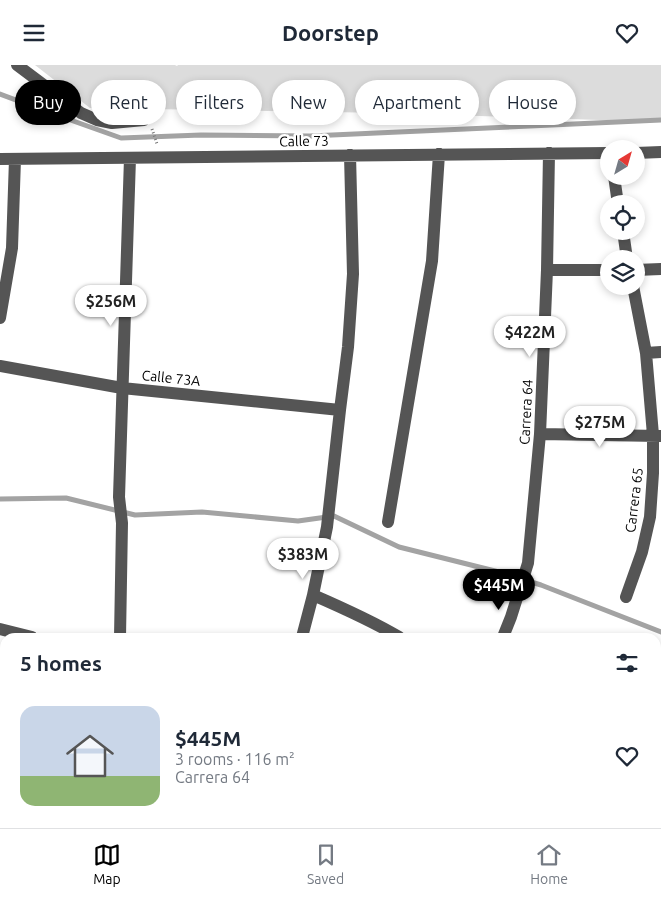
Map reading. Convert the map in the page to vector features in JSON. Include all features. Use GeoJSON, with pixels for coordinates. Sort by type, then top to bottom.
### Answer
{"type":"FeatureCollection","features":[{"type":"Feature","properties":{"kind":"street"},"geometry":{"type":"LineString","coordinates":[[17,65],[80,113],[91,118]]}},
{"type":"Feature","properties":{"kind":"street"},"geometry":{"type":"LineString","coordinates":[[645,153],[661,152]]}},
{"type":"Feature","properties":{"kind":"street","name":"Carrera 64"},"geometry":{"type":"LineString","coordinates":[[505,633],[528,563],[540,434],[547,270],[549,153]]}},
{"type":"Feature","properties":{"kind":"street","name":"Calle 73"},"geometry":{"type":"LineString","coordinates":[[0,159],[600,153]]}},
{"type":"Feature","properties":{"kind":"street"},"geometry":{"type":"LineString","coordinates":[[388,522],[432,261],[439,154]]}},
{"type":"Feature","properties":{"kind":"street"},"geometry":{"type":"LineString","coordinates":[[303,633],[314,595],[327,527],[348,347],[353,274],[350,155]]}},
{"type":"Feature","properties":{"kind":"street"},"geometry":{"type":"LineString","coordinates":[[120,633],[122,523],[119,497],[130,158]]}},
{"type":"Feature","properties":{"kind":"street"},"geometry":{"type":"LineString","coordinates":[[0,318],[12,248],[15,159]]}},
{"type":"Feature","properties":{"kind":"street"},"geometry":{"type":"LineString","coordinates":[[645,270],[661,269]]}},
{"type":"Feature","properties":{"kind":"street"},"geometry":{"type":"LineString","coordinates":[[547,270],[600,271]]}},
{"type":"Feature","properties":{"kind":"street","name":"Carrera 65"},"geometry":{"type":"LineString","coordinates":[[626,597],[642,552],[650,517],[657,435],[646,353],[635,295]]}},
{"type":"Feature","properties":{"kind":"street"},"geometry":{"type":"LineString","coordinates":[[646,353],[661,352]]}},
{"type":"Feature","properties":{"kind":"street","name":"Calle 73A"},"geometry":{"type":"LineString","coordinates":[[0,366],[122,388],[340,410]]}},
{"type":"Feature","properties":{"kind":"street"},"geometry":{"type":"LineString","coordinates":[[540,434],[657,435]]}},
{"type":"Feature","properties":{"kind":"street"},"geometry":{"type":"LineString","coordinates":[[314,595],[356,613],[392,633]]}},
{"type":"Feature","properties":{"kind":"street"},"geometry":{"type":"LineString","coordinates":[[0,629],[16,633]]}},
{"type":"Feature","properties":{"kind":"path"},"geometry":{"type":"LineString","coordinates":[[148,125],[158,148]]}},
{"type":"Feature","properties":{"kind":"shaded area"},"geometry":{"type":"Polygon","coordinates":[[[35,65],[661,65],[661,122],[576,119],[576,80],[489,80],[489,116],[479,116],[479,80],[355,80],[355,112],[345,112],[345,80],[272,80],[272,111],[262,111],[262,80],[176,80],[176,109],[166,109],[166,80],[91,80],[91,108],[81,101],[81,80],[54,80],[35,65]]]}},
{"type":"Feature","properties":{"kind":"waterway"},"geometry":{"type":"LineString","coordinates":[[0,94],[121,138],[201,135],[310,136],[661,120]]}},
{"type":"Feature","properties":{"kind":"waterway"},"geometry":{"type":"LineString","coordinates":[[0,499],[66,498],[135,515],[202,512],[298,521],[334,516],[399,547],[495,571],[541,585],[661,632]]}}]}
